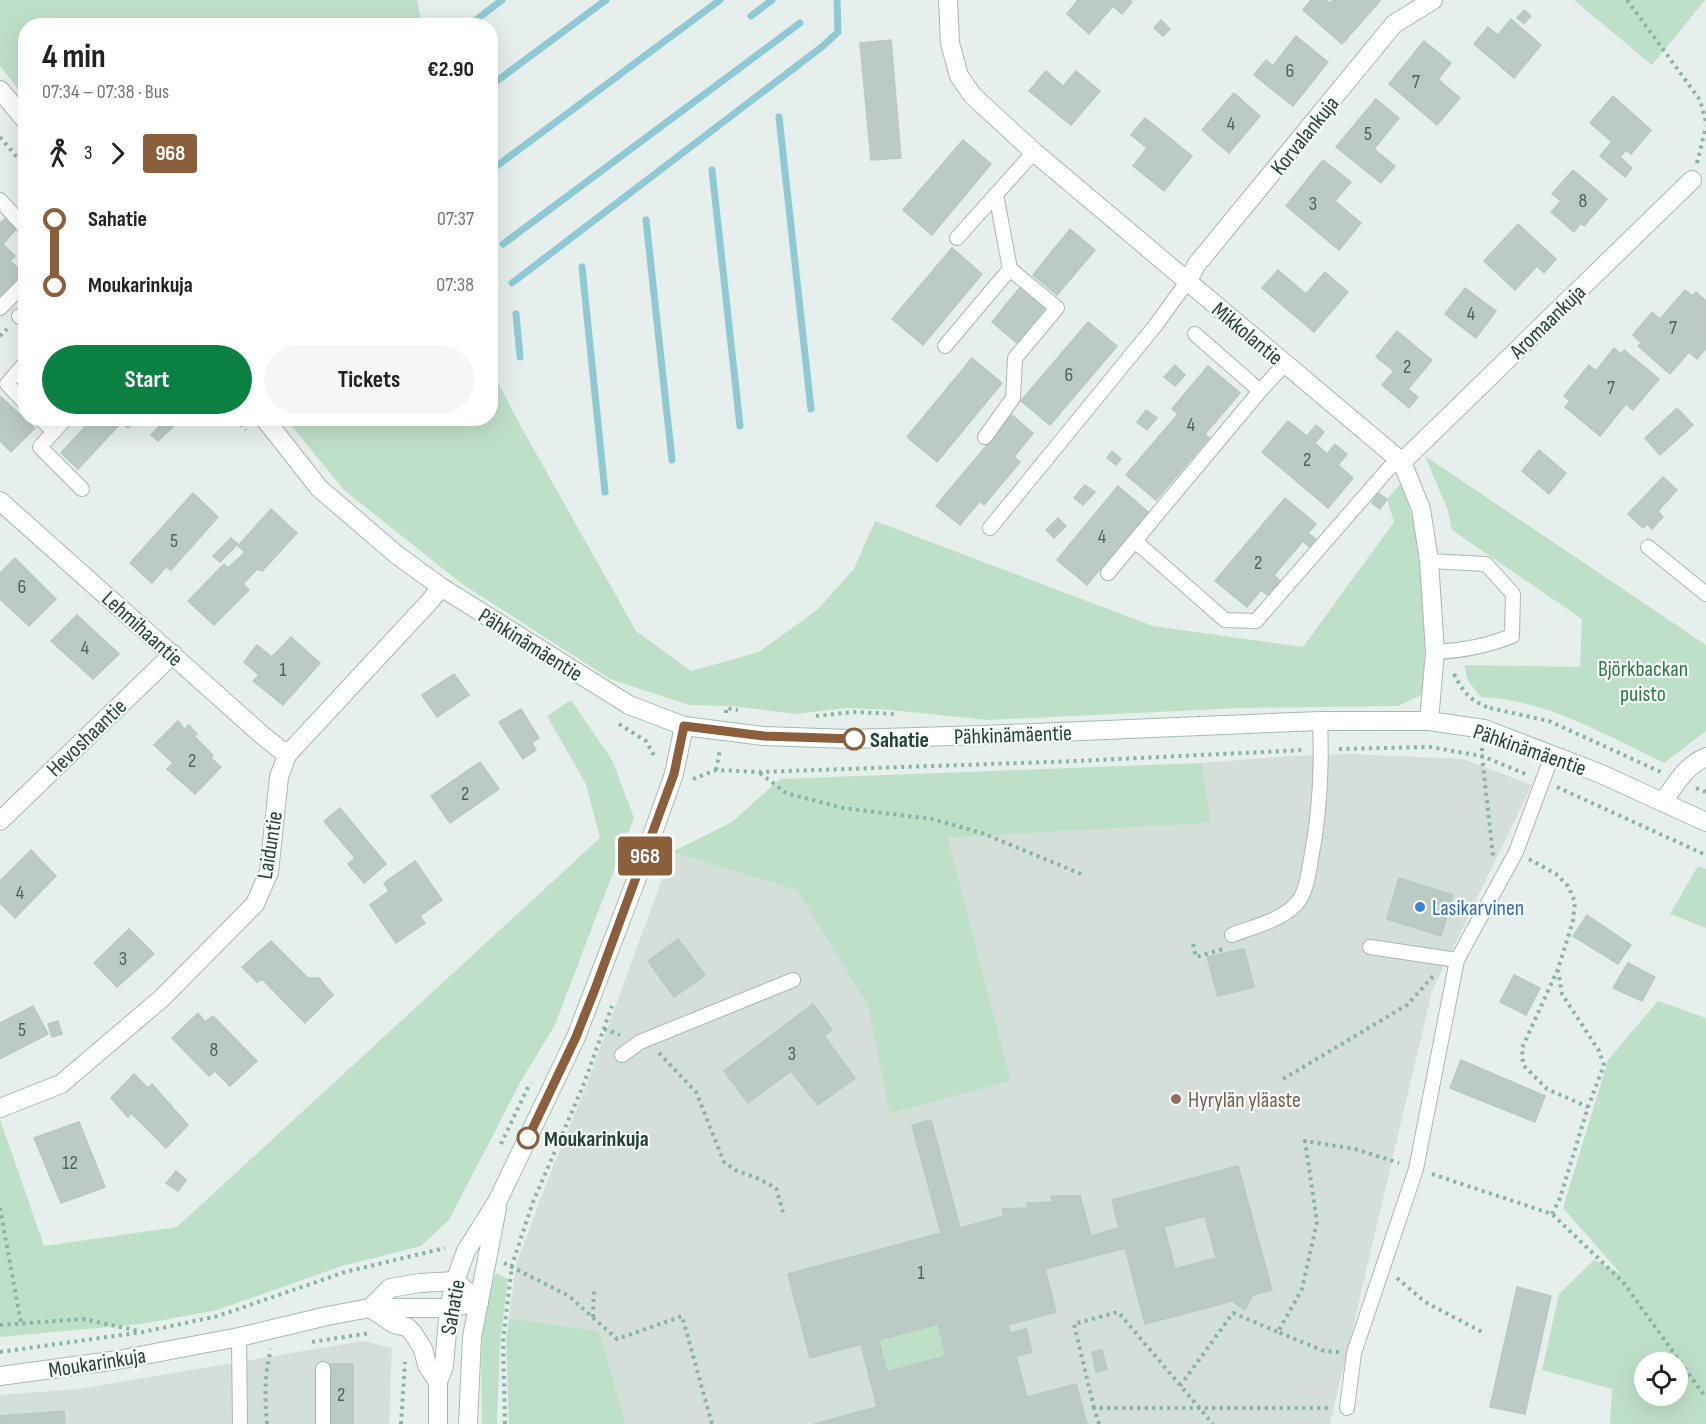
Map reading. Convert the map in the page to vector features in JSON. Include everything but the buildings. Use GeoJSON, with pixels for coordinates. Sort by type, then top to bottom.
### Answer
{"type":"FeatureCollection","features":[{"type":"Feature","properties":{"kind":"street","name":"Mikkolantie"},"geometry":{"type":"LineString","coordinates":[[948,0],[950,43],[959,75],[973,96],[1034,152],[1186,282],[1402,462],[1421,509],[1429,561],[1435,652],[1429,721]]}},
{"type":"Feature","properties":{"kind":"street","name":"Korvalankuja"},"geometry":{"type":"LineString","coordinates":[[1186,282],[1197,264],[1394,24],[1433,0]]}},
{"type":"Feature","properties":{"kind":"street"},"geometry":{"type":"LineString","coordinates":[[0,90],[18,111]]}},
{"type":"Feature","properties":{"kind":"street","name":"Aromaankuja"},"geometry":{"type":"LineString","coordinates":[[1402,462],[1692,180]]}},
{"type":"Feature","properties":{"kind":"street","name":"Pähkinämäentie"},"geometry":{"type":"LineString","coordinates":[[270,426],[320,488],[397,555],[441,587],[630,705],[684,726],[764,736],[850,739],[1320,721],[1429,721],[1484,729],[1599,773],[1706,822]]}},
{"type":"Feature","properties":{"kind":"street","name":"Lehmihaantie"},"geometry":{"type":"LineString","coordinates":[[0,501],[287,755]]}},
{"type":"Feature","properties":{"kind":"street","name":"Laiduntie"},"geometry":{"type":"LineString","coordinates":[[0,1108],[61,1084],[162,998],[255,904],[269,872],[279,777],[287,755],[441,587]]}},
{"type":"Feature","properties":{"kind":"street","name":"Hevoshaantie"},"geometry":{"type":"LineString","coordinates":[[0,821],[173,654]]}},
{"type":"Feature","properties":{"kind":"street","name":"Sahatie"},"geometry":{"type":"LineString","coordinates":[[438,1424],[438,1382],[444,1366],[449,1308],[455,1281],[466,1251],[498,1200],[576,1037],[674,774],[684,726]]}},
{"type":"Feature","properties":{"kind":"street"},"geometry":{"type":"LineString","coordinates":[[1664,802],[1678,780],[1692,765],[1706,757]]}},
{"type":"Feature","properties":{"kind":"street","name":"Sahatie"},"geometry":{"type":"LineString","coordinates":[[468,1424],[472,1337],[498,1200]]}},
{"type":"Feature","properties":{"kind":"street"},"geometry":{"type":"LineString","coordinates":[[438,1382],[427,1365],[423,1349],[413,1333],[407,1327],[394,1324],[370,1308],[390,1287],[420,1282],[455,1281],[479,1302]]}},
{"type":"Feature","properties":{"kind":"street","name":"Moukarinkuja"},"geometry":{"type":"LineString","coordinates":[[0,1376],[118,1360],[239,1337],[370,1308],[449,1308],[479,1302]]}},
{"type":"Feature","properties":{"kind":"lane"},"geometry":{"type":"LineString","coordinates":[[957,238],[1034,152]]}},
{"type":"Feature","properties":{"kind":"lane"},"geometry":{"type":"LineString","coordinates":[[985,437],[1013,398],[1015,358],[1057,308],[1010,269],[996,194]]}},
{"type":"Feature","properties":{"kind":"lane"},"geometry":{"type":"LineString","coordinates":[[0,200],[18,219]]}},
{"type":"Feature","properties":{"kind":"lane"},"geometry":{"type":"LineString","coordinates":[[945,346],[1010,269]]}},
{"type":"Feature","properties":{"kind":"lane"},"geometry":{"type":"LineString","coordinates":[[990,528],[1155,326],[1186,282]]}},
{"type":"Feature","properties":{"kind":"lane"},"geometry":{"type":"LineString","coordinates":[[0,308],[18,290]]}},
{"type":"Feature","properties":{"kind":"lane"},"geometry":{"type":"LineString","coordinates":[[1196,333],[1260,391]]}},
{"type":"Feature","properties":{"kind":"lane"},"geometry":{"type":"LineString","coordinates":[[1108,573],[1284,364]]}},
{"type":"Feature","properties":{"kind":"lane"},"geometry":{"type":"LineString","coordinates":[[18,371],[7,384],[18,396]]}},
{"type":"Feature","properties":{"kind":"lane"},"geometry":{"type":"LineString","coordinates":[[48,426],[54,432]]}},
{"type":"Feature","properties":{"kind":"lane"},"geometry":{"type":"LineString","coordinates":[[59,426],[40,447],[82,489]]}},
{"type":"Feature","properties":{"kind":"lane"},"geometry":{"type":"LineString","coordinates":[[1135,541],[1225,620],[1256,621],[1390,467],[1402,462]]}},
{"type":"Feature","properties":{"kind":"lane"},"geometry":{"type":"LineString","coordinates":[[1648,547],[1706,594]]}},
{"type":"Feature","properties":{"kind":"lane"},"geometry":{"type":"LineString","coordinates":[[1429,561],[1486,564],[1513,594],[1512,636],[1491,645],[1435,652]]}},
{"type":"Feature","properties":{"kind":"lane"},"geometry":{"type":"LineString","coordinates":[[1232,935],[1281,916],[1300,899],[1308,876],[1318,822],[1320,721]]}},
{"type":"Feature","properties":{"kind":"lane"},"geometry":{"type":"LineString","coordinates":[[1347,1408],[1354,1353],[1416,1169],[1457,960],[1515,852],[1552,756]]}},
{"type":"Feature","properties":{"kind":"lane"},"geometry":{"type":"LineString","coordinates":[[1370,947],[1457,960]]}},
{"type":"Feature","properties":{"kind":"lane"},"geometry":{"type":"LineString","coordinates":[[622,1054],[640,1042],[793,981]]}},
{"type":"Feature","properties":{"kind":"lane"},"geometry":{"type":"LineString","coordinates":[[239,1337],[240,1424]]}},
{"type":"Feature","properties":{"kind":"lane"},"geometry":{"type":"LineString","coordinates":[[323,1368],[323,1424]]}},
{"type":"Feature","properties":{"kind":"path"},"geometry":{"type":"LineString","coordinates":[[1627,0],[1700,100],[1706,124],[1692,180]]}},
{"type":"Feature","properties":{"kind":"path"},"geometry":{"type":"LineString","coordinates":[[0,137],[18,158]]}},
{"type":"Feature","properties":{"kind":"path"},"geometry":{"type":"LineString","coordinates":[[243,426],[251,436]]}},
{"type":"Feature","properties":{"kind":"path"},"geometry":{"type":"LineString","coordinates":[[1487,707],[1549,721],[1706,792]]}},
{"type":"Feature","properties":{"kind":"path"},"geometry":{"type":"LineString","coordinates":[[616,722],[646,741],[661,768],[694,779],[716,770],[759,772],[1321,749],[1430,747],[1482,756],[1706,855]]}},
{"type":"Feature","properties":{"kind":"path"},"geometry":{"type":"LineString","coordinates":[[1482,756],[1496,887]]}},
{"type":"Feature","properties":{"kind":"path"},"geometry":{"type":"LineString","coordinates":[[759,772],[786,793],[843,808],[932,819],[982,833],[1081,874]]}},
{"type":"Feature","properties":{"kind":"path"},"geometry":{"type":"LineString","coordinates":[[1515,852],[1556,874],[1568,886],[1575,902],[1573,921],[1558,969],[1522,1048],[1523,1065],[1547,1089],[1587,1107]]}},
{"type":"Feature","properties":{"kind":"path"},"geometry":{"type":"LineString","coordinates":[[1283,1079],[1407,1005],[1436,973],[1457,960]]}},
{"type":"Feature","properties":{"kind":"path"},"geometry":{"type":"LineString","coordinates":[[1552,1214],[1560,1198],[1587,1107],[1604,1065],[1599,1052],[1562,994],[1558,969]]}},
{"type":"Feature","properties":{"kind":"path"},"geometry":{"type":"LineString","coordinates":[[505,1424],[503,1341],[513,1265],[533,1202],[583,1086],[615,996]]}},
{"type":"Feature","properties":{"kind":"path"},"geometry":{"type":"LineString","coordinates":[[604,1029],[655,1050],[696,1092],[724,1162],[735,1170],[776,1188],[783,1212]]}},
{"type":"Feature","properties":{"kind":"path"},"geometry":{"type":"LineString","coordinates":[[500,1146],[534,1075]]}},
{"type":"Feature","properties":{"kind":"path"},"geometry":{"type":"LineString","coordinates":[[1278,1332],[1302,1288],[1317,1222],[1305,1141],[1355,1149],[1552,1214],[1623,1282],[1706,1398]]}},
{"type":"Feature","properties":{"kind":"path"},"geometry":{"type":"LineString","coordinates":[[0,1208],[21,1323]]}},
{"type":"Feature","properties":{"kind":"path"},"geometry":{"type":"LineString","coordinates":[[0,1352],[143,1332],[218,1316],[345,1272],[452,1247],[466,1251]]}},
{"type":"Feature","properties":{"kind":"path"},"geometry":{"type":"LineString","coordinates":[[489,1257],[513,1265],[568,1296],[617,1339],[682,1316],[712,1424]]}},
{"type":"Feature","properties":{"kind":"path"},"geometry":{"type":"LineString","coordinates":[[1386,1259],[1396,1277],[1425,1302],[1484,1333]]}},
{"type":"Feature","properties":{"kind":"path"},"geometry":{"type":"LineString","coordinates":[[593,1318],[594,1287]]}},
{"type":"Feature","properties":{"kind":"path"},"geometry":{"type":"LineString","coordinates":[[1099,1424],[1074,1324],[1118,1312],[1213,1424]]}},
{"type":"Feature","properties":{"kind":"path"},"geometry":{"type":"LineString","coordinates":[[1180,1386],[1233,1313],[1324,1350],[1354,1353]]}},
{"type":"Feature","properties":{"kind":"path"},"geometry":{"type":"LineString","coordinates":[[0,1325],[83,1319],[143,1332]]}},
{"type":"Feature","properties":{"kind":"path"},"geometry":{"type":"LineString","coordinates":[[267,1424],[264,1393],[266,1367],[271,1349]]}},
{"type":"Feature","properties":{"kind":"path"},"geometry":{"type":"LineString","coordinates":[[1094,1408],[1347,1408]]}},
{"type":"Feature","properties":{"kind":"shaded area","name":"Hyrylän yläaste"},"geometry":{"type":"Polygon","coordinates":[[[1351,754],[1463,759],[1532,785],[1432,991],[1330,1424],[626,1424],[599,1331],[509,1318],[516,1264],[587,1084],[672,852],[797,889],[868,1006],[891,1114],[1011,1081],[948,838],[1210,823],[1202,763],[1351,754]]]}},
{"type":"Feature","properties":{"kind":"shaded area"},"geometry":{"type":"Polygon","coordinates":[[[363,1341],[392,1348],[389,1424],[0,1424],[0,1395],[78,1389],[363,1341]]]}},
{"type":"Feature","properties":{"kind":"green space"},"geometry":{"type":"Polygon","coordinates":[[[0,0],[417,0],[421,18],[18,18],[18,88],[0,66],[0,0]]]}},
{"type":"Feature","properties":{"kind":"green space"},"geometry":{"type":"Polygon","coordinates":[[[1574,0],[1705,0],[1652,65],[1574,0]]]}},
{"type":"Feature","properties":{"kind":"green space"},"geometry":{"type":"Polygon","coordinates":[[[498,383],[636,631],[691,671],[759,652],[817,610],[854,569],[875,521],[1153,626],[1303,647],[1394,522],[1387,499],[1402,482],[1415,534],[1423,587],[1425,642],[1422,695],[1397,706],[1241,708],[987,720],[891,710],[847,708],[795,714],[733,706],[689,705],[610,679],[462,584],[344,490],[292,426],[498,426],[498,383]]]}},
{"type":"Feature","properties":{"kind":"green space","name":"Björkbackan puisto"},"geometry":{"type":"Polygon","coordinates":[[[1425,456],[1706,645],[1706,731],[1664,763],[1552,712],[1529,705],[1481,697],[1468,681],[1464,665],[1580,667],[1582,619],[1452,530],[1448,511],[1425,456]]]}},
{"type":"Feature","properties":{"kind":"green space"},"geometry":{"type":"Polygon","coordinates":[[[571,700],[612,760],[634,818],[554,1027],[522,1079],[449,1220],[421,1246],[342,1266],[217,1310],[142,1324],[0,1337],[0,1119],[44,1246],[177,1227],[600,838],[586,784],[547,716],[571,700]]]}},
{"type":"Feature","properties":{"kind":"green space"},"geometry":{"type":"Polygon","coordinates":[[[1202,763],[1211,823],[948,838],[1011,1081],[890,1114],[868,1006],[797,890],[672,852],[732,822],[780,779],[1202,763]]]}},
{"type":"Feature","properties":{"kind":"green space"},"geometry":{"type":"Polygon","coordinates":[[[1698,866],[1706,869],[1706,928],[1670,914],[1698,866]]]}},
{"type":"Feature","properties":{"kind":"green space"},"geometry":{"type":"Polygon","coordinates":[[[1658,1001],[1706,1018],[1706,1424],[1610,1424],[1612,1389],[1542,1370],[1559,1294],[1594,1260],[1621,1274],[1563,1208],[1608,1060],[1658,1001]]]}},
{"type":"Feature","properties":{"kind":"green space"},"geometry":{"type":"Polygon","coordinates":[[[496,1273],[508,1279],[500,1342],[497,1424],[482,1424],[483,1328],[496,1273]]]}},
{"type":"Feature","properties":{"kind":"green space"},"geometry":{"type":"Polygon","coordinates":[[[509,1318],[599,1331],[626,1424],[509,1424],[506,1341],[509,1318]]]}},
{"type":"Feature","properties":{"kind":"green space"},"geometry":{"type":"Polygon","coordinates":[[[938,1324],[946,1356],[887,1372],[878,1340],[938,1324]]]}},
{"type":"Feature","properties":{"kind":"waterway"},"geometry":{"type":"LineString","coordinates":[[478,18],[502,0]]}},
{"type":"Feature","properties":{"kind":"waterway"},"geometry":{"type":"LineString","coordinates":[[498,80],[606,0]]}},
{"type":"Feature","properties":{"kind":"waterway"},"geometry":{"type":"LineString","coordinates":[[498,165],[720,0]]}},
{"type":"Feature","properties":{"kind":"waterway"},"geometry":{"type":"LineString","coordinates":[[751,16],[772,0]]}},
{"type":"Feature","properties":{"kind":"waterway"},"geometry":{"type":"LineString","coordinates":[[512,283],[823,46],[838,32],[837,0]]}},
{"type":"Feature","properties":{"kind":"waterway"},"geometry":{"type":"LineString","coordinates":[[503,244],[800,23]]}},
{"type":"Feature","properties":{"kind":"waterway"},"geometry":{"type":"LineString","coordinates":[[779,117],[811,409]]}},
{"type":"Feature","properties":{"kind":"waterway"},"geometry":{"type":"LineString","coordinates":[[712,170],[740,426]]}},
{"type":"Feature","properties":{"kind":"waterway"},"geometry":{"type":"LineString","coordinates":[[646,220],[672,460]]}},
{"type":"Feature","properties":{"kind":"waterway"},"geometry":{"type":"LineString","coordinates":[[582,267],[605,492]]}},
{"type":"Feature","properties":{"kind":"waterway"},"geometry":{"type":"LineString","coordinates":[[516,314],[520,357]]}},
{"type":"Feature","properties":{"kind":"bus line","name":"968"},"geometry":{"type":"LineString","coordinates":[[528,1138],[576,1037],[595,989],[674,774],[684,726],[764,736],[854,739]]}},
{"type":"Feature","properties":{"kind":"place","name":"Sahatie"},"geometry":{"type":"Point","coordinates":[854,739]}},
{"type":"Feature","properties":{"kind":"place","name":"Lasikarvinen"},"geometry":{"type":"Point","coordinates":[1420,907]}},
{"type":"Feature","properties":{"kind":"place","name":"Hyrylän yläaste"},"geometry":{"type":"Point","coordinates":[1176,1099]}},
{"type":"Feature","properties":{"kind":"place","name":"Moukarinkuja"},"geometry":{"type":"Point","coordinates":[528,1138]}}]}
